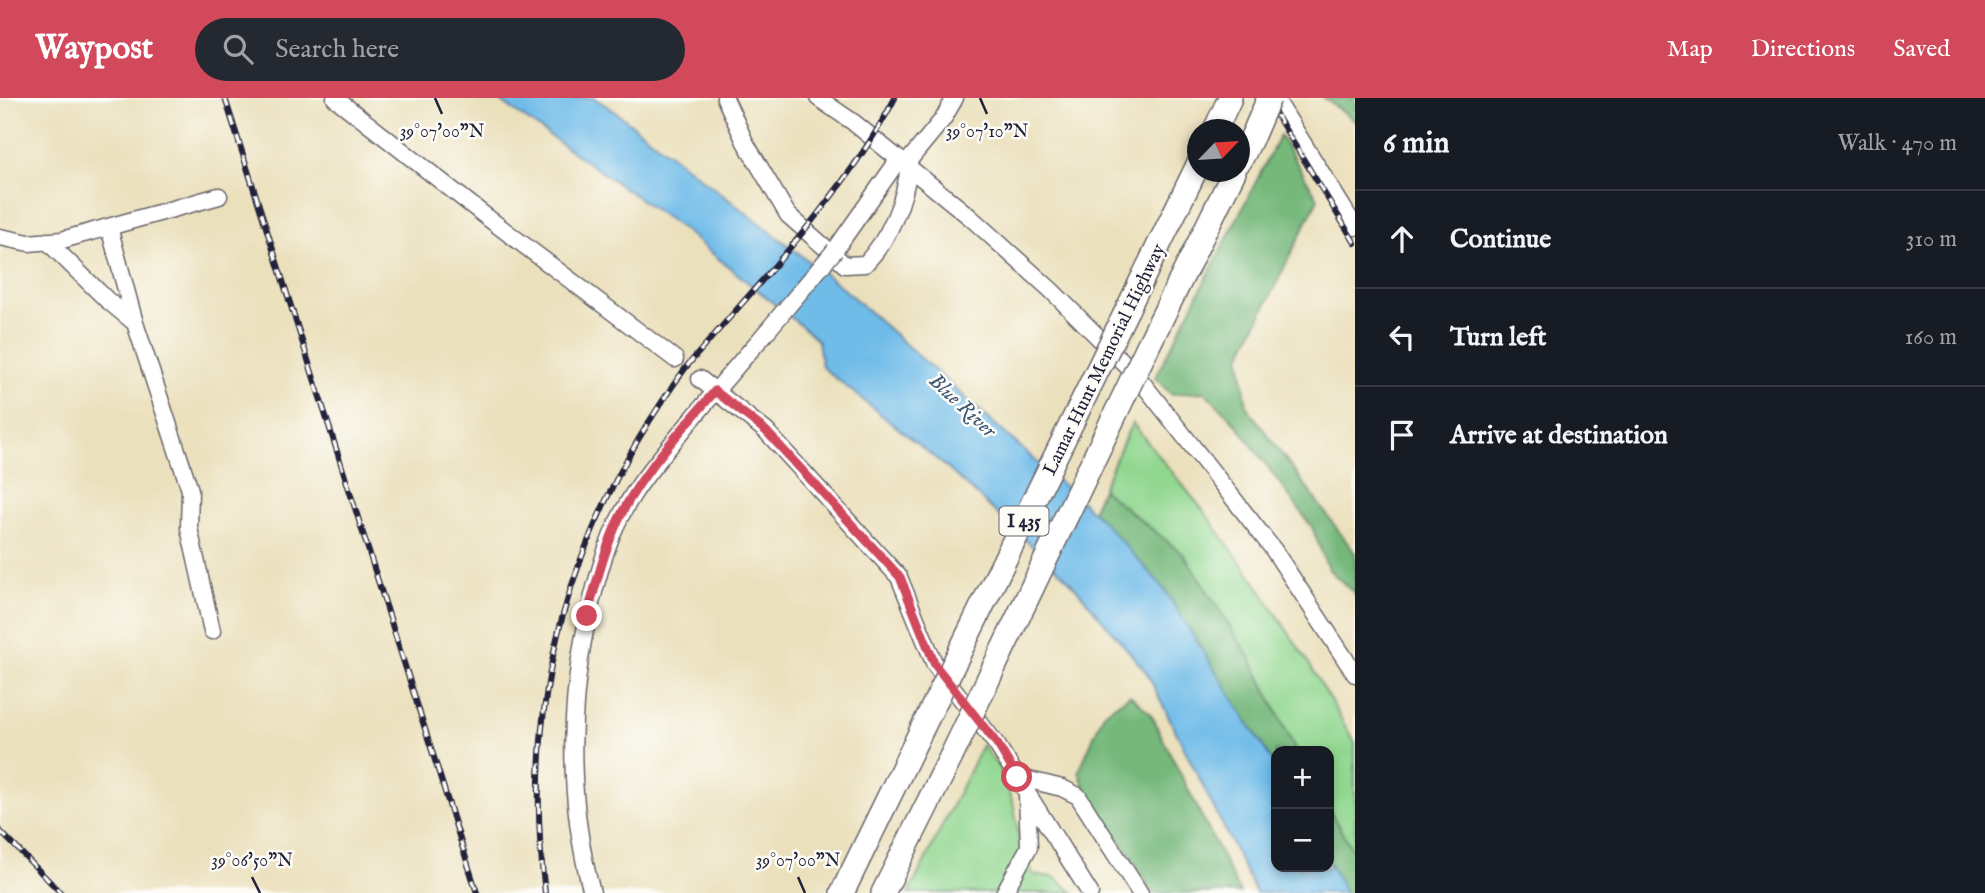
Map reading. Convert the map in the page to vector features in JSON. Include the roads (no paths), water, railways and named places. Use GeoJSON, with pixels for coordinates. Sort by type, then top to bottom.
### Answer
{"type":"FeatureCollection","features":[{"type":"Feature","properties":{"kind":"highway"},"geometry":{"type":"LineString","coordinates":[[1250,141],[1269,98]]}},
{"type":"Feature","properties":{"kind":"highway"},"geometry":{"type":"LineString","coordinates":[[1219,119],[1229,99]]}},
{"type":"Feature","properties":{"kind":"highway","name":"Lamar Hunt Memorial Highway"},"geometry":{"type":"LineString","coordinates":[[842,893],[1190,182]]}},
{"type":"Feature","properties":{"kind":"highway","name":"Lamar Hunt Memorial Highway"},"geometry":{"type":"LineString","coordinates":[[883,893],[1229,182]]}},
{"type":"Feature","properties":{"kind":"street"},"geometry":{"type":"LineString","coordinates":[[335,98],[675,359]]}},
{"type":"Feature","properties":{"kind":"street"},"geometry":{"type":"LineString","coordinates":[[725,98],[745,142],[788,215],[845,265],[864,264],[877,251],[907,183],[905,163]]}},
{"type":"Feature","properties":{"kind":"street"},"geometry":{"type":"LineString","coordinates":[[818,98],[853,122],[970,217],[1051,290],[1137,376],[1273,549],[1355,674]]}},
{"type":"Feature","properties":{"kind":"street"},"geometry":{"type":"LineString","coordinates":[[592,893],[577,818],[573,741],[576,677],[587,616],[603,559],[624,510],[654,466],[943,119],[955,98]]}},
{"type":"Feature","properties":{"kind":"street"},"geometry":{"type":"LineString","coordinates":[[1275,98],[1355,227]]}},
{"type":"Feature","properties":{"kind":"street"},"geometry":{"type":"LineString","coordinates":[[0,237],[29,243],[62,240],[219,196]]}},
{"type":"Feature","properties":{"kind":"street"},"geometry":{"type":"LineString","coordinates":[[109,227],[135,323],[191,491],[188,528],[212,631]]}},
{"type":"Feature","properties":{"kind":"street"},"geometry":{"type":"LineString","coordinates":[[47,241],[107,300],[135,323]]}},
{"type":"Feature","properties":{"kind":"street"},"geometry":{"type":"LineString","coordinates":[[700,379],[766,431],[900,577],[935,665],[998,745],[1090,893]]}},
{"type":"Feature","properties":{"kind":"street"},"geometry":{"type":"LineString","coordinates":[[1017,777],[1062,788],[1078,796],[1140,893]]}},
{"type":"Feature","properties":{"kind":"street"},"geometry":{"type":"LineString","coordinates":[[1004,893],[1029,847],[1027,792]]}},
{"type":"Feature","properties":{"kind":"water","name":"Blue River"},"geometry":{"type":"Polygon","coordinates":[[[496,98],[594,98],[613,110],[838,284],[1102,520],[1162,586],[1271,759],[1271,872],[1334,872],[1345,893],[1256,893],[1147,673],[1069,580],[945,466],[822,367],[818,341],[805,329],[681,228],[496,98]]]}},
{"type":"Feature","properties":{"kind":"railway"},"geometry":{"type":"LineString","coordinates":[[225,98],[477,893]]}},
{"type":"Feature","properties":{"kind":"railway"},"geometry":{"type":"LineString","coordinates":[[545,893],[539,821],[540,750],[548,682],[563,616],[584,551],[612,488],[646,426],[687,366],[771,271],[826,203],[852,169],[895,98]]}},
{"type":"Feature","properties":{"kind":"railway"},"geometry":{"type":"LineString","coordinates":[[1266,98],[1355,243]]}},
{"type":"Feature","properties":{"kind":"railway"},"geometry":{"type":"LineString","coordinates":[[0,831],[61,893]]}}]}
